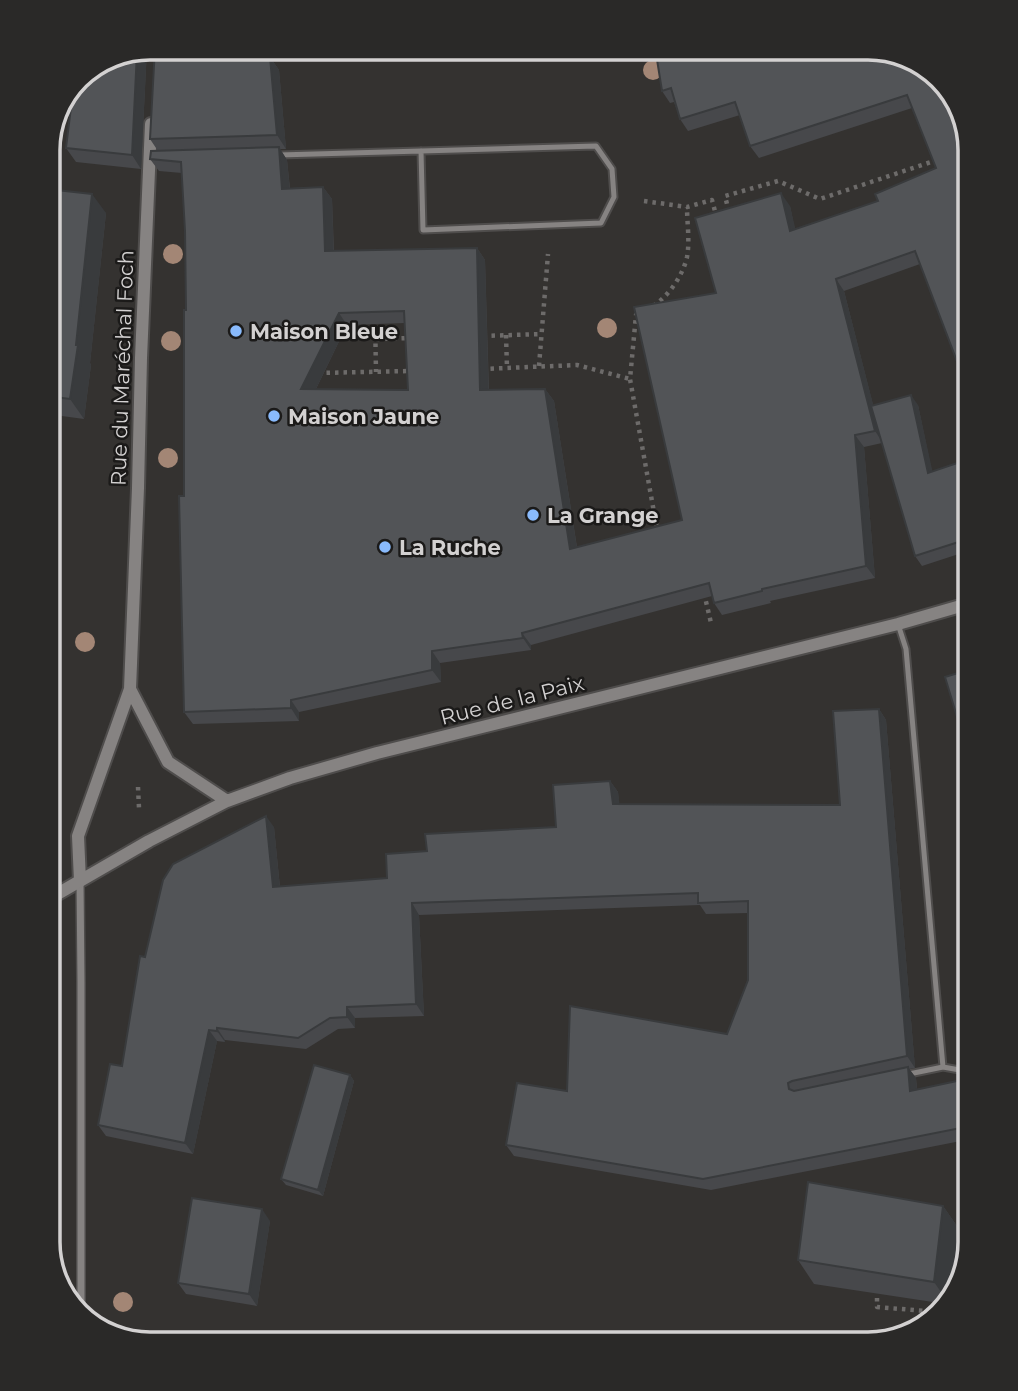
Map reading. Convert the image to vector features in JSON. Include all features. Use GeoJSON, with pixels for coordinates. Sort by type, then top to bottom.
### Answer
{"type":"FeatureCollection","features":[{"type":"Feature","properties":{"kind":"street","name":"Rue du Maréchal Foch"},"geometry":{"type":"LineString","coordinates":[[80,881],[78,835],[130,689],[141,358],[156,158],[152,116]]}},
{"type":"Feature","properties":{"kind":"street","name":"Rue de la Paix"},"geometry":{"type":"LineString","coordinates":[[60,893],[149,841],[227,801],[290,778],[377,753],[958,607]]}},
{"type":"Feature","properties":{"kind":"street","name":"Rue du Maréchal Foch"},"geometry":{"type":"LineString","coordinates":[[130,689],[168,762],[227,801]]}},
{"type":"Feature","properties":{"kind":"street"},"geometry":{"type":"LineString","coordinates":[[80,881],[81,1299]]}},
{"type":"Feature","properties":{"kind":"lane"},"geometry":{"type":"LineString","coordinates":[[269,155],[596,146],[612,169],[614,197],[600,223],[422,230],[421,151]]}},
{"type":"Feature","properties":{"kind":"lane"},"geometry":{"type":"LineString","coordinates":[[898,624],[906,649],[943,1067]]}},
{"type":"Feature","properties":{"kind":"lane"},"geometry":{"type":"LineString","coordinates":[[904,1075],[943,1067],[958,1070]]}},
{"type":"Feature","properties":{"kind":"path"},"geometry":{"type":"LineString","coordinates":[[730,216],[725,196],[778,181],[820,199],[946,157]]}},
{"type":"Feature","properties":{"kind":"path"},"geometry":{"type":"LineString","coordinates":[[614,197],[687,207],[712,200],[717,220]]}},
{"type":"Feature","properties":{"kind":"path"},"geometry":{"type":"LineString","coordinates":[[668,532],[657,529],[630,379],[636,315],[660,302],[674,286],[688,255],[687,207]]}},
{"type":"Feature","properties":{"kind":"path"},"geometry":{"type":"LineString","coordinates":[[539,366],[546,282]]}},
{"type":"Feature","properties":{"kind":"path"},"geometry":{"type":"LineString","coordinates":[[375,311],[376,372]]}},
{"type":"Feature","properties":{"kind":"path"},"geometry":{"type":"LineString","coordinates":[[478,336],[542,334]]}},
{"type":"Feature","properties":{"kind":"path"},"geometry":{"type":"LineString","coordinates":[[506,335],[507,368]]}},
{"type":"Feature","properties":{"kind":"path"},"geometry":{"type":"LineString","coordinates":[[376,339],[423,338]]}},
{"type":"Feature","properties":{"kind":"path"},"geometry":{"type":"LineString","coordinates":[[481,369],[577,366],[630,379]]}},
{"type":"Feature","properties":{"kind":"path"},"geometry":{"type":"LineString","coordinates":[[308,374],[415,370]]}},
{"type":"Feature","properties":{"kind":"path"},"geometry":{"type":"LineString","coordinates":[[702,586],[711,623]]}},
{"type":"Feature","properties":{"kind":"path"},"geometry":{"type":"LineString","coordinates":[[877,1298],[877,1307],[925,1311]]}},
{"type":"Feature","properties":{"kind":"building"},"geometry":{"type":"Polygon","coordinates":[[[154,60],[270,60],[277,135],[150,139],[154,60]]]}},
{"type":"Feature","properties":{"kind":"building"},"geometry":{"type":"Polygon","coordinates":[[[657,60],[886,61],[908,69],[928,82],[952,115],[958,138],[958,364],[915,251],[836,279],[875,431],[855,435],[866,566],[762,589],[714,603],[709,583],[522,633],[523,638],[432,651],[432,670],[291,700],[291,708],[184,712],[179,496],[184,496],[186,310],[181,162],[150,159],[151,151],[279,147],[282,189],[323,187],[325,251],[477,248],[480,390],[545,389],[570,549],[682,520],[634,307],[716,293],[695,218],[781,193],[790,231],[878,201],[875,194],[936,168],[907,95],[750,146],[735,102],[680,119],[671,88],[662,91],[657,60]],[[404,311],[339,313],[301,389],[408,390],[404,311]]]}},
{"type":"Feature","properties":{"kind":"building"},"geometry":{"type":"Polygon","coordinates":[[[137,61],[132,155],[66,148],[71,106],[75,99],[99,75],[115,66],[137,61]]]}},
{"type":"Feature","properties":{"kind":"building"},"geometry":{"type":"Polygon","coordinates":[[[60,190],[92,194],[78,345],[70,399],[60,398],[60,190]]]}},
{"type":"Feature","properties":{"kind":"building"},"geometry":{"type":"Polygon","coordinates":[[[911,395],[928,473],[958,463],[958,542],[915,556],[871,406],[911,395]]]}},
{"type":"Feature","properties":{"kind":"building"},"geometry":{"type":"Polygon","coordinates":[[[958,673],[958,720],[945,677],[958,673]]]}},
{"type":"Feature","properties":{"kind":"building"},"geometry":{"type":"Polygon","coordinates":[[[879,709],[907,1056],[792,1081],[788,1083],[789,1089],[794,1091],[908,1067],[910,1091],[958,1081],[958,1129],[703,1179],[506,1145],[517,1083],[567,1091],[570,1006],[727,1034],[748,980],[748,901],[698,903],[698,893],[412,903],[416,1004],[347,1007],[347,1017],[330,1018],[298,1038],[217,1028],[217,1031],[209,1030],[185,1143],[98,1125],[110,1064],[122,1066],[140,956],[145,957],[163,880],[173,864],[266,816],[273,887],[387,878],[386,854],[427,851],[425,834],[556,827],[553,785],[610,781],[613,804],[840,805],[833,711],[879,709]]]}},
{"type":"Feature","properties":{"kind":"building"},"geometry":{"type":"Polygon","coordinates":[[[314,1065],[350,1075],[318,1190],[281,1179],[314,1065]]]}},
{"type":"Feature","properties":{"kind":"building"},"geometry":{"type":"Polygon","coordinates":[[[808,1182],[943,1206],[934,1282],[798,1260],[808,1182]]]}},
{"type":"Feature","properties":{"kind":"building"},"geometry":{"type":"Polygon","coordinates":[[[192,1198],[262,1209],[249,1294],[178,1283],[192,1198]]]}},
{"type":"Feature","properties":{"kind":"place","name":"Maison Bleue"},"geometry":{"type":"Point","coordinates":[236,331]}},
{"type":"Feature","properties":{"kind":"place","name":"Maison Jaune"},"geometry":{"type":"Point","coordinates":[274,416]}},
{"type":"Feature","properties":{"kind":"place","name":"La Grange"},"geometry":{"type":"Point","coordinates":[533,515]}},
{"type":"Feature","properties":{"kind":"place","name":"La Ruche"},"geometry":{"type":"Point","coordinates":[385,547]}}]}
